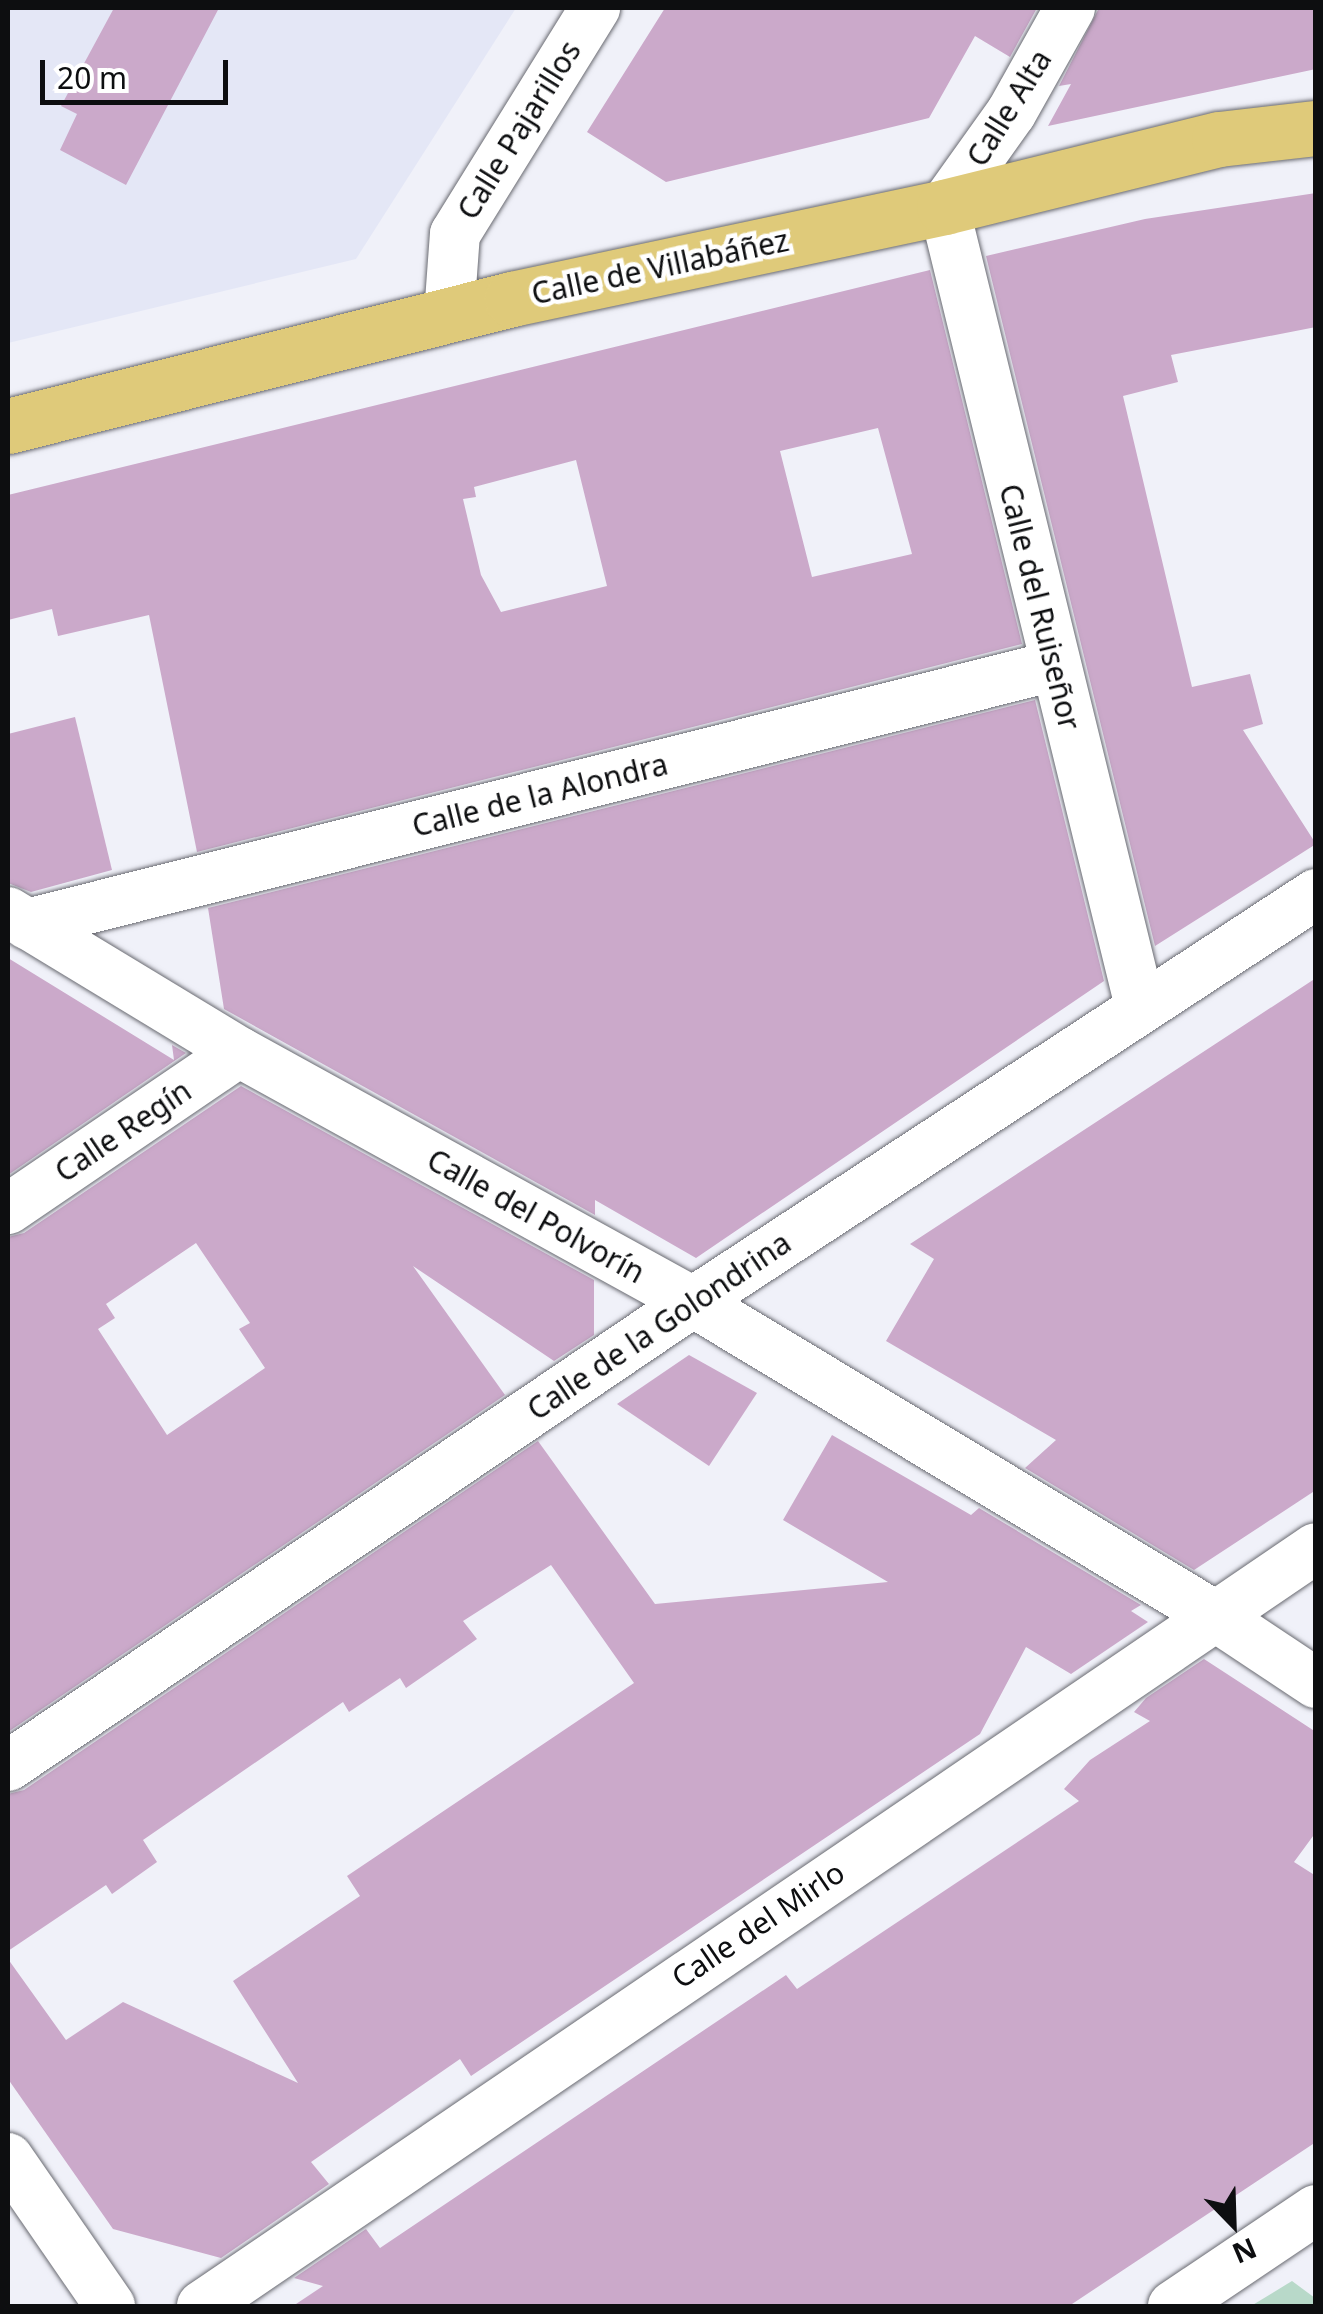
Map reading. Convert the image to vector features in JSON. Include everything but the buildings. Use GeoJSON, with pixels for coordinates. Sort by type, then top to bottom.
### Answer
{"type":"FeatureCollection","features":[{"type":"Feature","properties":{"kind":"main road","name":"Calle de Villabáñez"},"geometry":{"type":"LineString","coordinates":[[8,426],[449,316],[944,207],[1220,140],[1316,128]]}},
{"type":"Feature","properties":{"kind":"street","name":"Calle Pajarillos"},"geometry":{"type":"LineString","coordinates":[[449,316],[454,234],[595,8]]}},
{"type":"Feature","properties":{"kind":"street","name":"Calle Alta"},"geometry":{"type":"LineString","coordinates":[[944,207],[1010,113],[1070,8]]}},
{"type":"Feature","properties":{"kind":"street","name":"Calle del Ruiseñor"},"geometry":{"type":"LineString","coordinates":[[944,207],[1140,1006]]}},
{"type":"Feature","properties":{"kind":"street","name":"Calle de la Alondra"},"geometry":{"type":"LineString","coordinates":[[17,918],[1054,666]]}},
{"type":"Feature","properties":{"kind":"street","name":"Calle de la Golondrina"},"geometry":{"type":"LineString","coordinates":[[8,1766],[693,1302],[1316,894]]}},
{"type":"Feature","properties":{"kind":"street","name":"Calle del Polvorín"},"geometry":{"type":"LineString","coordinates":[[17,918],[239,1052],[693,1302],[1212,1614],[1316,1683]]}},
{"type":"Feature","properties":{"kind":"street","name":"Calle Regín"},"geometry":{"type":"LineString","coordinates":[[8,1209],[239,1052]]}},
{"type":"Feature","properties":{"kind":"street","name":"Calle del Mirlo"},"geometry":{"type":"LineString","coordinates":[[202,2306],[1212,1614],[1316,1548]]}},
{"type":"Feature","properties":{"kind":"street"},"geometry":{"type":"LineString","coordinates":[[8,2158],[110,2306]]}},
{"type":"Feature","properties":{"kind":"street"},"geometry":{"type":"LineString","coordinates":[[1172,2306],[1310,2222]]}},
{"type":"Feature","properties":{"kind":"shaded area"},"geometry":{"type":"Polygon","coordinates":[[[8,8],[516,8],[356,259],[8,343],[8,8]]]}},
{"type":"Feature","properties":{"kind":"green space"},"geometry":{"type":"Polygon","coordinates":[[[1292,2281],[1315,2298],[1315,2306],[1251,2306],[1292,2281]]]}}]}
